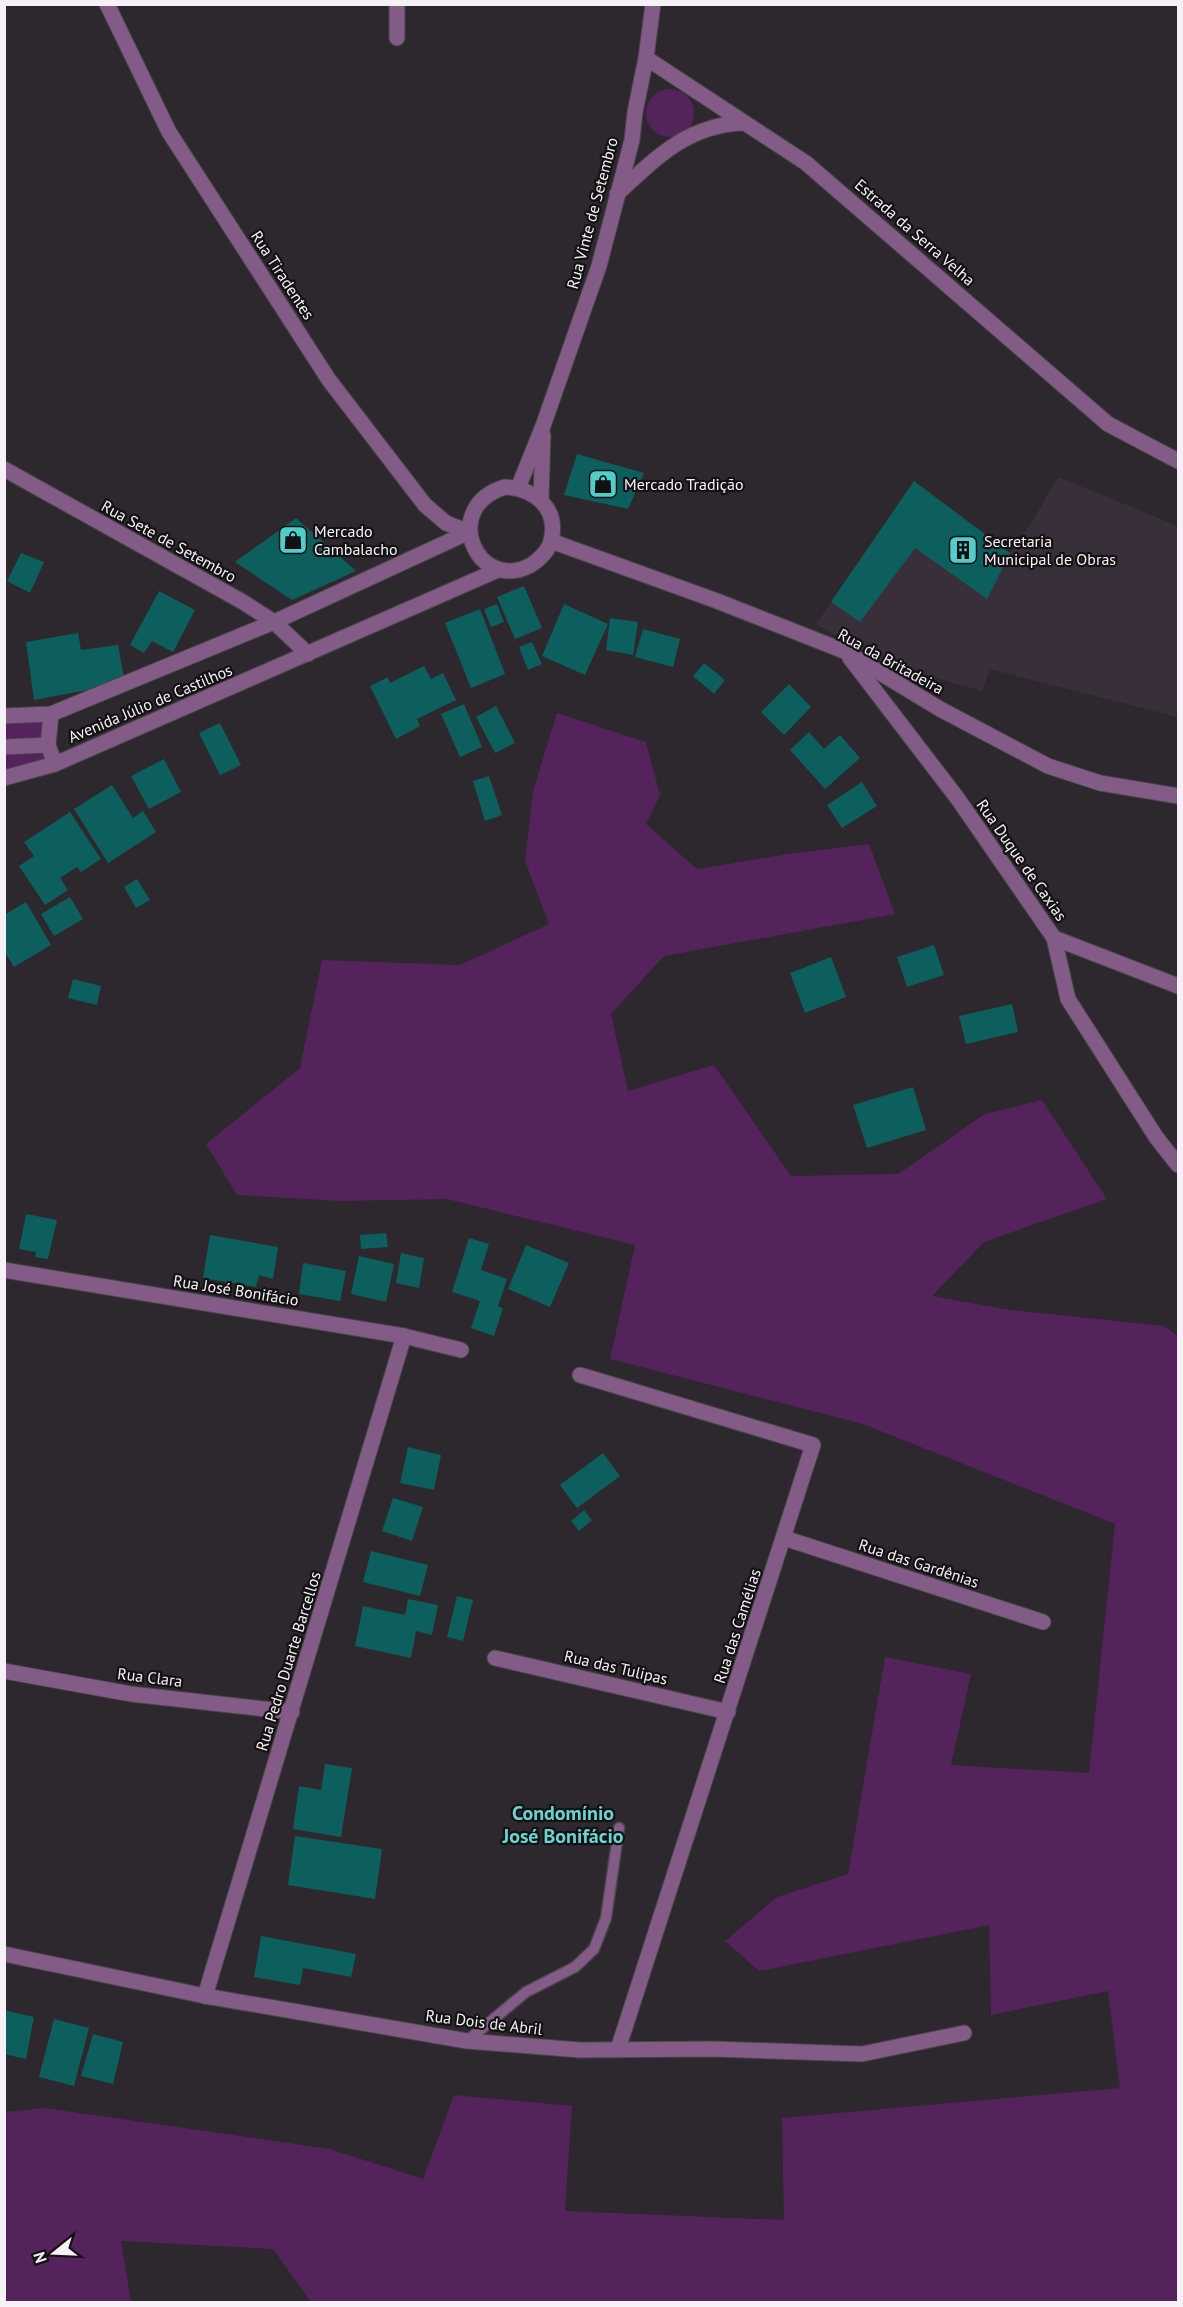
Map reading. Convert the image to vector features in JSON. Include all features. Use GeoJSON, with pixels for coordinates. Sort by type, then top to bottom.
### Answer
{"type":"FeatureCollection","features":[{"type":"Feature","properties":{"kind":"street","name":"Rua Tiradentes"},"geometry":{"type":"LineString","coordinates":[[107,4],[169,132],[329,380],[425,505],[446,523],[469,532]]}},
{"type":"Feature","properties":{"kind":"street"},"geometry":{"type":"LineString","coordinates":[[397,38],[398,4]]}},
{"type":"Feature","properties":{"kind":"street","name":"Rua Vinte de Setembro"},"geometry":{"type":"LineString","coordinates":[[518,488],[543,426],[599,266],[632,140],[653,4]]}},
{"type":"Feature","properties":{"kind":"street","name":"Estrada da Serra Velha"},"geometry":{"type":"LineString","coordinates":[[646,58],[806,163],[1108,424],[1179,461]]}},
{"type":"Feature","properties":{"kind":"street"},"geometry":{"type":"LineString","coordinates":[[617,194],[662,154],[688,137],[712,126],[743,123]]}},
{"type":"Feature","properties":{"kind":"street","name":"Rua Vinte de Setembro"},"geometry":{"type":"LineString","coordinates":[[541,501],[543,426]]}},
{"type":"Feature","properties":{"kind":"street","name":"Rua Sete de Setembro"},"geometry":{"type":"LineString","coordinates":[[4,469],[243,602],[274,622],[308,654]]}},
{"type":"Feature","properties":{"kind":"street"},"geometry":{"type":"LineString","coordinates":[[308,654],[498,570],[524,568],[537,561],[551,541],[552,525],[549,512],[531,492],[505,487],[493,491],[482,499],[474,510],[469,532],[475,550],[484,561],[498,570]]}},
{"type":"Feature","properties":{"kind":"street"},"geometry":{"type":"LineString","coordinates":[[274,622],[469,532]]}},
{"type":"Feature","properties":{"kind":"street","name":"Rua da Britadeira"},"geometry":{"type":"LineString","coordinates":[[551,541],[717,601],[844,651],[940,709],[1048,766],[1100,783],[1179,796]]}},
{"type":"Feature","properties":{"kind":"street","name":"Avenida Júlio de Castilhos"},"geometry":{"type":"LineString","coordinates":[[4,716],[51,714],[274,622]]}},
{"type":"Feature","properties":{"kind":"street","name":"Rua Duque de Caxias"},"geometry":{"type":"LineString","coordinates":[[844,651],[958,799],[1054,938],[1068,999],[1156,1137],[1179,1165]]}},
{"type":"Feature","properties":{"kind":"street","name":"Avenida Júlio de Castilhos"},"geometry":{"type":"LineString","coordinates":[[4,778],[55,764],[308,654]]}},
{"type":"Feature","properties":{"kind":"street"},"geometry":{"type":"LineString","coordinates":[[51,714],[48,745],[55,764]]}},
{"type":"Feature","properties":{"kind":"street"},"geometry":{"type":"LineString","coordinates":[[4,747],[48,745]]}},
{"type":"Feature","properties":{"kind":"street"},"geometry":{"type":"LineString","coordinates":[[1054,938],[1179,986]]}},
{"type":"Feature","properties":{"kind":"street","name":"Rua José Bonifácio"},"geometry":{"type":"LineString","coordinates":[[4,1270],[404,1336],[461,1350]]}},
{"type":"Feature","properties":{"kind":"street","name":"Rua Pedro Duarte Barcellos"},"geometry":{"type":"LineString","coordinates":[[205,1996],[404,1336]]}},
{"type":"Feature","properties":{"kind":"street","name":"Rua das Camélias"},"geometry":{"type":"LineString","coordinates":[[580,1375],[813,1445],[618,2049]]}},
{"type":"Feature","properties":{"kind":"street","name":"Rua das Gardênias"},"geometry":{"type":"LineString","coordinates":[[784,1538],[1043,1622]]}},
{"type":"Feature","properties":{"kind":"street","name":"Rua das Tulipas"},"geometry":{"type":"LineString","coordinates":[[495,1658],[728,1712]]}},
{"type":"Feature","properties":{"kind":"street","name":"Rua Clara"},"geometry":{"type":"LineString","coordinates":[[4,1671],[131,1694],[292,1712]]}},
{"type":"Feature","properties":{"kind":"street","name":"Rua Dois de Abril"},"geometry":{"type":"LineString","coordinates":[[4,1954],[205,1996],[467,2041],[580,2050],[714,2049],[862,2054],[964,2033]]}},
{"type":"Feature","properties":{"kind":"lane"},"geometry":{"type":"LineString","coordinates":[[467,2041],[526,1992],[575,1967],[594,1949],[606,1917],[619,1827]]}},
{"type":"Feature","properties":{"kind":"shaded area"},"geometry":{"type":"Polygon","coordinates":[[[665,89],[675,89],[687,96],[694,108],[694,118],[687,130],[675,137],[665,137],[650,126],[646,118],[646,108],[657,93],[665,89]]]}},
{"type":"Feature","properties":{"kind":"shaded area"},"geometry":{"type":"Polygon","coordinates":[[[1058,477],[1178,526],[1177,717],[990,669],[982,691],[884,663],[816,624],[914,481],[1010,553],[1033,520],[1058,477]]]}},
{"type":"Feature","properties":{"kind":"shaded area"},"geometry":{"type":"Polygon","coordinates":[[[557,713],[646,742],[660,795],[646,824],[697,869],[869,844],[895,914],[664,956],[611,1014],[628,1091],[714,1065],[791,1176],[898,1174],[985,1114],[1042,1100],[1107,1199],[984,1242],[932,1296],[1010,1310],[1164,1326],[1178,1336],[1178,2302],[311,2302],[273,2249],[121,2241],[131,2302],[5,2302],[5,2112],[45,2108],[330,2149],[423,2179],[454,2095],[572,2106],[565,2211],[784,2220],[782,2118],[1120,2088],[1108,1991],[991,2015],[989,1925],[759,1971],[725,1941],[777,1897],[848,1874],[885,1657],[971,1674],[951,1765],[1089,1773],[1115,1524],[863,1424],[610,1359],[635,1245],[447,1199],[341,1201],[237,1195],[206,1144],[300,1068],[322,960],[460,965],[549,924],[525,861],[533,791],[557,713]]]}},
{"type":"Feature","properties":{"kind":"shaded area"},"geometry":{"type":"Polygon","coordinates":[[[51,714],[55,764],[5,778],[4,716],[51,714]]]}},
{"type":"Feature","properties":{"kind":"building","name":"Mercado Tradição"},"geometry":{"type":"Polygon","coordinates":[[[577,454],[644,473],[628,509],[564,495],[577,454]]]}},
{"type":"Feature","properties":{"kind":"building","name":"Secretaria Municipal de Obras"},"geometry":{"type":"Polygon","coordinates":[[[914,481],[1010,553],[987,599],[915,548],[860,622],[831,602],[914,481]]]}},
{"type":"Feature","properties":{"kind":"building","name":"Mercado Cambalacho"},"geometry":{"type":"Polygon","coordinates":[[[296,518],[356,571],[292,600],[235,562],[296,518]]]}},
{"type":"Feature","properties":{"kind":"building"},"geometry":{"type":"Polygon","coordinates":[[[21,553],[44,562],[30,593],[7,581],[21,553]]]}},
{"type":"Feature","properties":{"kind":"building"},"geometry":{"type":"Polygon","coordinates":[[[524,586],[542,628],[515,639],[497,597],[524,586]]]}},
{"type":"Feature","properties":{"kind":"building"},"geometry":{"type":"Polygon","coordinates":[[[159,591],[195,610],[173,652],[152,641],[144,653],[130,645],[159,591]]]}},
{"type":"Feature","properties":{"kind":"building"},"geometry":{"type":"Polygon","coordinates":[[[497,604],[504,622],[491,627],[484,609],[497,604]]]}},
{"type":"Feature","properties":{"kind":"building"},"geometry":{"type":"Polygon","coordinates":[[[564,604],[608,624],[585,675],[542,656],[564,604]]]}},
{"type":"Feature","properties":{"kind":"building"},"geometry":{"type":"Polygon","coordinates":[[[480,609],[505,674],[471,688],[445,623],[480,609]]]}},
{"type":"Feature","properties":{"kind":"building"},"geometry":{"type":"Polygon","coordinates":[[[610,618],[638,622],[633,655],[606,650],[610,618]]]}},
{"type":"Feature","properties":{"kind":"building"},"geometry":{"type":"Polygon","coordinates":[[[643,629],[680,639],[673,667],[635,657],[643,629]]]}},
{"type":"Feature","properties":{"kind":"building"},"geometry":{"type":"Polygon","coordinates":[[[78,633],[81,650],[118,645],[125,683],[34,700],[26,642],[78,633]]]}},
{"type":"Feature","properties":{"kind":"building"},"geometry":{"type":"Polygon","coordinates":[[[532,642],[542,664],[528,670],[519,647],[532,642]]]}},
{"type":"Feature","properties":{"kind":"building"},"geometry":{"type":"Polygon","coordinates":[[[704,663],[725,680],[714,694],[693,676],[704,663]]]}},
{"type":"Feature","properties":{"kind":"building"},"geometry":{"type":"Polygon","coordinates":[[[424,666],[431,679],[443,673],[456,700],[417,719],[420,726],[396,739],[370,686],[388,677],[390,683],[424,666]]]}},
{"type":"Feature","properties":{"kind":"building"},"geometry":{"type":"Polygon","coordinates":[[[789,684],[811,707],[784,735],[761,712],[789,684]]]}},
{"type":"Feature","properties":{"kind":"building"},"geometry":{"type":"Polygon","coordinates":[[[464,704],[482,747],[460,757],[441,714],[464,704]]]}},
{"type":"Feature","properties":{"kind":"building"},"geometry":{"type":"Polygon","coordinates":[[[496,706],[515,743],[495,753],[476,717],[496,706]]]}},
{"type":"Feature","properties":{"kind":"building"},"geometry":{"type":"Polygon","coordinates":[[[220,723],[241,765],[220,775],[199,733],[220,723]]]}},
{"type":"Feature","properties":{"kind":"building"},"geometry":{"type":"Polygon","coordinates":[[[809,732],[824,749],[840,735],[860,758],[825,789],[790,750],[809,732]]]}},
{"type":"Feature","properties":{"kind":"building"},"geometry":{"type":"Polygon","coordinates":[[[164,759],[181,792],[149,809],[131,776],[164,759]]]}},
{"type":"Feature","properties":{"kind":"building"},"geometry":{"type":"Polygon","coordinates":[[[489,776],[502,815],[485,821],[473,781],[489,776]]]}},
{"type":"Feature","properties":{"kind":"building"},"geometry":{"type":"Polygon","coordinates":[[[862,782],[877,806],[842,828],[827,805],[862,782]]]}},
{"type":"Feature","properties":{"kind":"building"},"geometry":{"type":"Polygon","coordinates":[[[112,785],[133,818],[143,811],[156,832],[108,863],[74,809],[112,785]]]}},
{"type":"Feature","properties":{"kind":"building"},"geometry":{"type":"Polygon","coordinates":[[[70,812],[101,859],[81,872],[77,867],[60,878],[68,890],[45,905],[19,866],[34,856],[24,842],[70,812]]]}},
{"type":"Feature","properties":{"kind":"building"},"geometry":{"type":"Polygon","coordinates":[[[137,879],[150,900],[136,908],[124,887],[137,879]]]}},
{"type":"Feature","properties":{"kind":"building"},"geometry":{"type":"Polygon","coordinates":[[[70,897],[83,919],[54,936],[41,914],[70,897]]]}},
{"type":"Feature","properties":{"kind":"building"},"geometry":{"type":"Polygon","coordinates":[[[26,902],[51,945],[14,967],[4,951],[4,915],[26,902]]]}},
{"type":"Feature","properties":{"kind":"building"},"geometry":{"type":"Polygon","coordinates":[[[934,945],[944,975],[907,987],[897,957],[934,945]]]}},
{"type":"Feature","properties":{"kind":"building"},"geometry":{"type":"Polygon","coordinates":[[[831,957],[846,997],[805,1013],[790,973],[831,957]]]}},
{"type":"Feature","properties":{"kind":"building"},"geometry":{"type":"Polygon","coordinates":[[[73,979],[101,986],[97,1005],[68,998],[73,979]]]}},
{"type":"Feature","properties":{"kind":"building"},"geometry":{"type":"Polygon","coordinates":[[[1012,1004],[1018,1032],[966,1044],[959,1016],[1012,1004]]]}},
{"type":"Feature","properties":{"kind":"building"},"geometry":{"type":"Polygon","coordinates":[[[913,1087],[926,1130],[867,1148],[853,1105],[913,1087]]]}},
{"type":"Feature","properties":{"kind":"building"},"geometry":{"type":"Polygon","coordinates":[[[26,1214],[57,1220],[48,1259],[35,1257],[36,1252],[19,1249],[26,1214]]]}},
{"type":"Feature","properties":{"kind":"building"},"geometry":{"type":"Polygon","coordinates":[[[386,1233],[388,1247],[361,1249],[360,1235],[386,1233]]]}},
{"type":"Feature","properties":{"kind":"building"},"geometry":{"type":"Polygon","coordinates":[[[210,1235],[278,1247],[273,1279],[259,1275],[256,1287],[203,1278],[210,1235]]]}},
{"type":"Feature","properties":{"kind":"building"},"geometry":{"type":"Polygon","coordinates":[[[469,1238],[489,1244],[481,1270],[507,1279],[498,1306],[503,1308],[494,1336],[471,1328],[480,1301],[452,1292],[469,1238]]]}},
{"type":"Feature","properties":{"kind":"building"},"geometry":{"type":"Polygon","coordinates":[[[526,1245],[569,1263],[550,1307],[508,1289],[526,1245]]]}},
{"type":"Feature","properties":{"kind":"building"},"geometry":{"type":"Polygon","coordinates":[[[401,1253],[424,1258],[419,1288],[396,1283],[401,1253]]]}},
{"type":"Feature","properties":{"kind":"building"},"geometry":{"type":"Polygon","coordinates":[[[359,1256],[394,1264],[386,1302],[351,1294],[359,1256]]]}},
{"type":"Feature","properties":{"kind":"building"},"geometry":{"type":"Polygon","coordinates":[[[303,1263],[346,1271],[340,1301],[299,1294],[303,1263]]]}},
{"type":"Feature","properties":{"kind":"building"},"geometry":{"type":"Polygon","coordinates":[[[408,1447],[441,1455],[434,1490],[400,1483],[408,1447]]]}},
{"type":"Feature","properties":{"kind":"building"},"geometry":{"type":"Polygon","coordinates":[[[603,1453],[620,1476],[577,1508],[560,1485],[603,1453]]]}},
{"type":"Feature","properties":{"kind":"building"},"geometry":{"type":"Polygon","coordinates":[[[393,1498],[423,1507],[412,1541],[382,1531],[393,1498]]]}},
{"type":"Feature","properties":{"kind":"building"},"geometry":{"type":"Polygon","coordinates":[[[584,1510],[592,1520],[579,1531],[571,1521],[584,1510]]]}},
{"type":"Feature","properties":{"kind":"building"},"geometry":{"type":"Polygon","coordinates":[[[371,1551],[428,1565],[420,1596],[363,1582],[371,1551]]]}},
{"type":"Feature","properties":{"kind":"building"},"geometry":{"type":"Polygon","coordinates":[[[457,1596],[473,1600],[463,1641],[447,1637],[457,1596]]]}},
{"type":"Feature","properties":{"kind":"building"},"geometry":{"type":"Polygon","coordinates":[[[408,1599],[438,1605],[432,1635],[416,1631],[411,1658],[355,1646],[363,1606],[405,1615],[408,1599]]]}},
{"type":"Feature","properties":{"kind":"building"},"geometry":{"type":"Polygon","coordinates":[[[325,1764],[352,1768],[341,1837],[293,1829],[299,1786],[321,1790],[325,1764]]]}},
{"type":"Feature","properties":{"kind":"building"},"geometry":{"type":"Polygon","coordinates":[[[295,1836],[382,1849],[375,1899],[288,1885],[295,1836]]]}},
{"type":"Feature","properties":{"kind":"building"},"geometry":{"type":"Polygon","coordinates":[[[261,1936],[356,1954],[351,1977],[303,1968],[300,1985],[254,1977],[261,1936]]]}},
{"type":"Feature","properties":{"kind":"building"},"geometry":{"type":"Polygon","coordinates":[[[4,2010],[34,2017],[26,2059],[4,2054],[4,2010]]]}},
{"type":"Feature","properties":{"kind":"building"},"geometry":{"type":"Polygon","coordinates":[[[54,2019],[89,2028],[74,2086],[39,2077],[54,2019]]]}},
{"type":"Feature","properties":{"kind":"building"},"geometry":{"type":"Polygon","coordinates":[[[93,2034],[123,2042],[113,2084],[81,2076],[93,2034]]]}},
{"type":"Feature","properties":{"kind":"place","name":"Mercado Tradição"},"geometry":{"type":"Point","coordinates":[603,484]}},
{"type":"Feature","properties":{"kind":"place","name":"Mercado Cambalacho"},"geometry":{"type":"Point","coordinates":[293,540]}},
{"type":"Feature","properties":{"kind":"place","name":"Secretaria Municipal de Obras"},"geometry":{"type":"Point","coordinates":[963,550]}},
{"type":"Feature","properties":{"kind":"district","name":"Condomínio José Bonifácio"},"geometry":{"type":"Point","coordinates":[563,1824]}}]}
